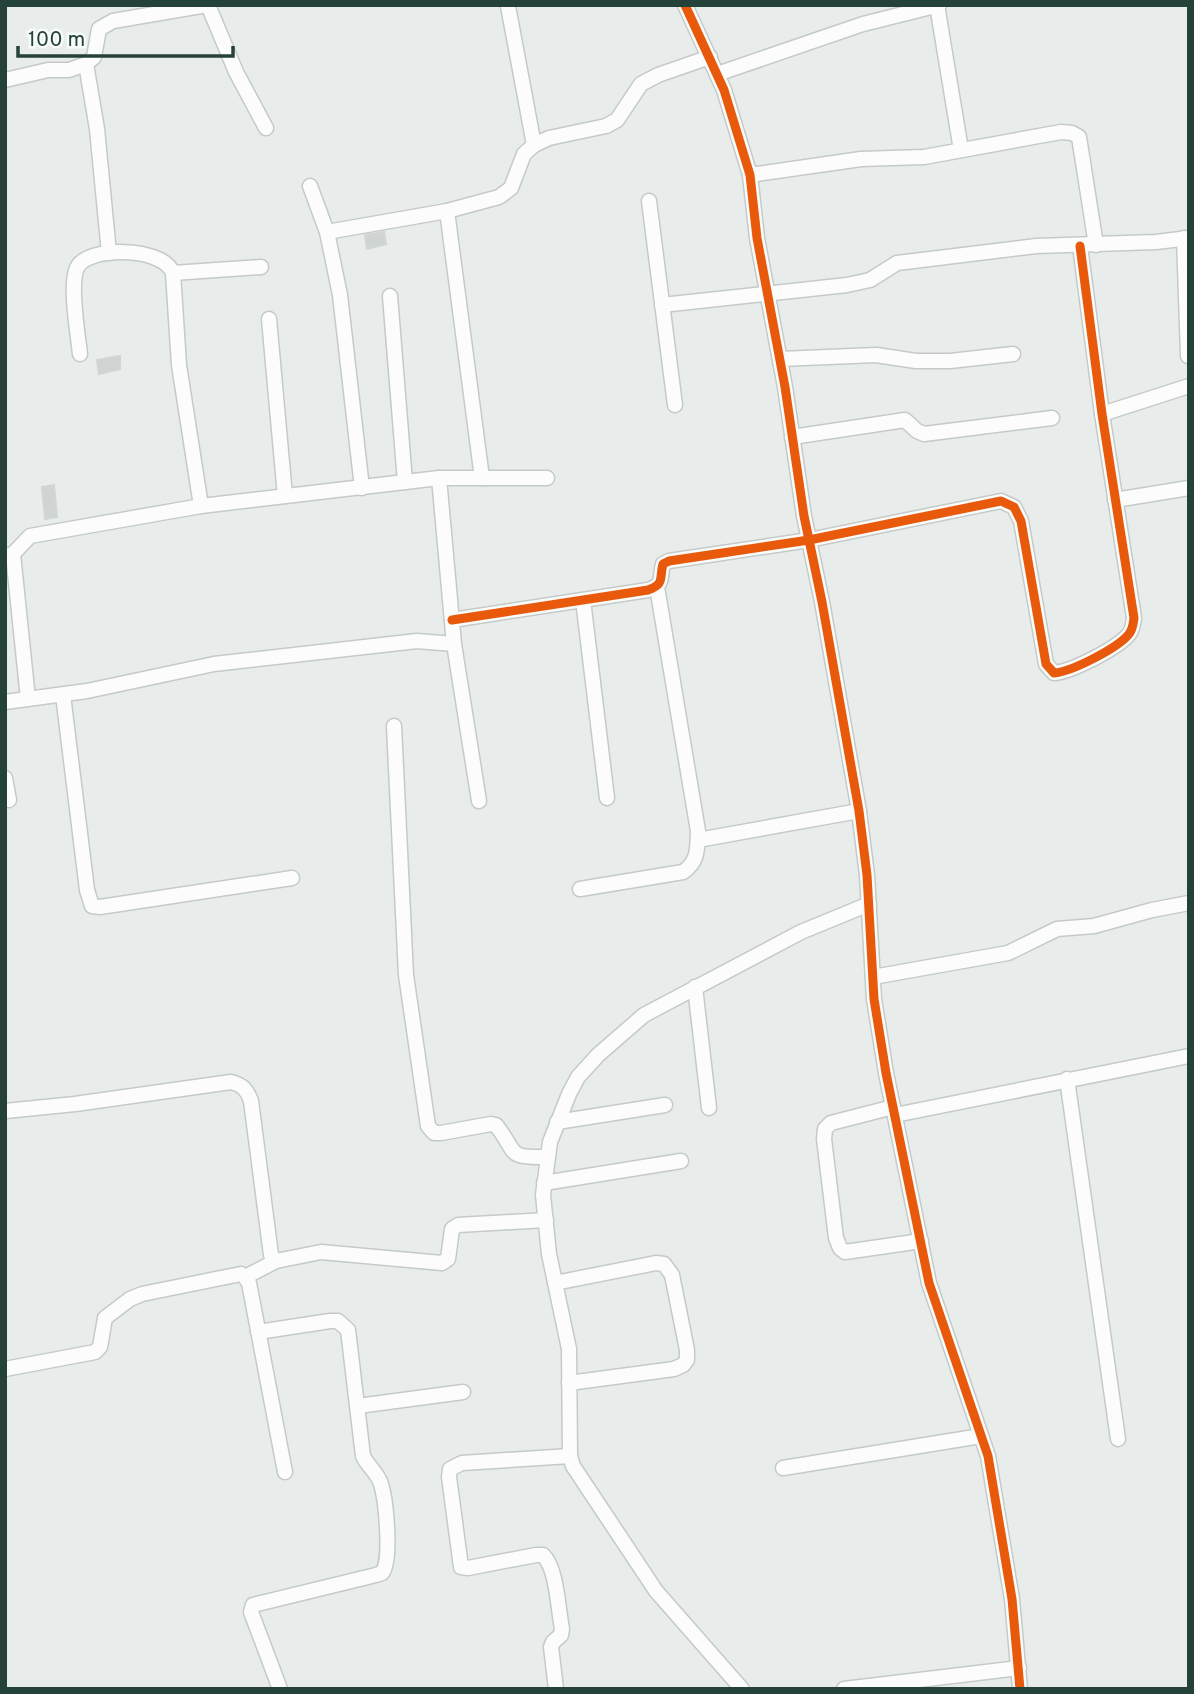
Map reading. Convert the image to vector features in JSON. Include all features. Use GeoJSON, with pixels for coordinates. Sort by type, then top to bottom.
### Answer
{"type":"FeatureCollection","features":[{"type":"Feature","properties":{"kind":"street"},"geometry":{"type":"LineString","coordinates":[[5,80],[48,70],[69,70],[86,64],[94,57],[99,29],[138,11],[208,5],[236,72],[266,128]]}},
{"type":"Feature","properties":{"kind":"street"},"geometry":{"type":"LineString","coordinates":[[685,5],[718,74],[750,174],[757,238],[859,811],[878,1024],[937,1308],[988,1456],[1003,1537],[1020,1689]]}},
{"type":"Feature","properties":{"kind":"street"},"geometry":{"type":"LineString","coordinates":[[718,74],[863,24],[938,5],[961,150]]}},
{"type":"Feature","properties":{"kind":"street"},"geometry":{"type":"LineString","coordinates":[[508,6],[534,145]]}},
{"type":"Feature","properties":{"kind":"street"},"geometry":{"type":"LineString","coordinates":[[327,232],[447,211],[499,197],[511,188],[524,154],[534,145],[549,138],[606,127],[617,120],[641,84],[657,75],[710,57]]}},
{"type":"Feature","properties":{"kind":"street"},"geometry":{"type":"LineString","coordinates":[[86,64],[97,130],[109,253]]}},
{"type":"Feature","properties":{"kind":"street"},"geometry":{"type":"LineString","coordinates":[[750,174],[861,159],[924,157],[1061,132],[1079,136],[1096,245]]}},
{"type":"Feature","properties":{"kind":"street"},"geometry":{"type":"LineString","coordinates":[[310,186],[327,232],[340,295],[362,488]]}},
{"type":"Feature","properties":{"kind":"street"},"geometry":{"type":"LineString","coordinates":[[649,201],[675,405]]}},
{"type":"Feature","properties":{"kind":"street"},"geometry":{"type":"LineString","coordinates":[[447,211],[482,478]]}},
{"type":"Feature","properties":{"kind":"street"},"geometry":{"type":"LineString","coordinates":[[662,305],[847,285],[870,279],[897,263],[1036,246],[1080,246],[1186,238],[1188,356]]}},
{"type":"Feature","properties":{"kind":"street"},"geometry":{"type":"LineString","coordinates":[[452,620],[657,587],[662,581],[663,564],[669,561],[809,540],[1001,501],[1014,507],[1021,521],[1046,664],[1054,673],[1064,673],[1117,644],[1132,631],[1134,618],[1102,414],[1080,246]]}},
{"type":"Feature","properties":{"kind":"street"},"geometry":{"type":"LineString","coordinates":[[80,354],[74,290],[77,267],[83,261],[126,251],[160,258],[170,266],[173,273],[179,365],[201,506]]}},
{"type":"Feature","properties":{"kind":"street"},"geometry":{"type":"LineString","coordinates":[[173,273],[261,267]]}},
{"type":"Feature","properties":{"kind":"street"},"geometry":{"type":"LineString","coordinates":[[390,296],[405,482]]}},
{"type":"Feature","properties":{"kind":"street"},"geometry":{"type":"LineString","coordinates":[[269,319],[285,496]]}},
{"type":"Feature","properties":{"kind":"street"},"geometry":{"type":"LineString","coordinates":[[779,359],[876,355],[916,361],[950,361],[1013,354]]}},
{"type":"Feature","properties":{"kind":"street"},"geometry":{"type":"LineString","coordinates":[[1102,414],[1189,386]]}},
{"type":"Feature","properties":{"kind":"street"},"geometry":{"type":"LineString","coordinates":[[792,437],[905,420],[917,431],[925,434],[1052,418]]}},
{"type":"Feature","properties":{"kind":"street"},"geometry":{"type":"LineString","coordinates":[[439,478],[454,644],[479,801]]}},
{"type":"Feature","properties":{"kind":"street"},"geometry":{"type":"LineString","coordinates":[[28,699],[9,555],[30,536],[201,506],[439,478],[547,478]]}},
{"type":"Feature","properties":{"kind":"street"},"geometry":{"type":"LineString","coordinates":[[1115,500],[1189,488]]}},
{"type":"Feature","properties":{"kind":"street"},"geometry":{"type":"LineString","coordinates":[[580,890],[683,872],[691,866],[698,854],[698,840],[657,587]]}},
{"type":"Feature","properties":{"kind":"street"},"geometry":{"type":"LineString","coordinates":[[583,600],[607,797]]}},
{"type":"Feature","properties":{"kind":"street"},"geometry":{"type":"LineString","coordinates":[[5,702],[63,695],[214,664],[417,641],[454,644]]}},
{"type":"Feature","properties":{"kind":"street"},"geometry":{"type":"LineString","coordinates":[[63,695],[87,890],[92,906],[292,878]]}},
{"type":"Feature","properties":{"kind":"street"},"geometry":{"type":"LineString","coordinates":[[394,726],[406,975],[428,1126],[434,1133],[441,1133],[496,1125],[517,1156],[547,1157]]}},
{"type":"Feature","properties":{"kind":"street"},"geometry":{"type":"LineString","coordinates":[[5,778],[9,800]]}},
{"type":"Feature","properties":{"kind":"street"},"geometry":{"type":"LineString","coordinates":[[698,840],[859,811]]}},
{"type":"Feature","properties":{"kind":"street"},"geometry":{"type":"LineString","coordinates":[[873,978],[1008,953],[1057,929],[1094,926],[1189,903]]}},
{"type":"Feature","properties":{"kind":"street"},"geometry":{"type":"LineString","coordinates":[[742,1689],[656,1591],[582,1481],[570,1455],[569,1349],[555,1283],[546,1220],[544,1183],[547,1157],[557,1122],[578,1077],[598,1055],[644,1015],[801,932],[869,904]]}},
{"type":"Feature","properties":{"kind":"street"},"geometry":{"type":"LineString","coordinates":[[695,987],[709,1108]]}},
{"type":"Feature","properties":{"kind":"street"},"geometry":{"type":"LineString","coordinates":[[921,1241],[845,1252],[840,1248],[836,1238],[824,1139],[825,1129],[831,1123],[1189,1056]]}},
{"type":"Feature","properties":{"kind":"street"},"geometry":{"type":"LineString","coordinates":[[1067,1079],[1118,1439]]}},
{"type":"Feature","properties":{"kind":"street"},"geometry":{"type":"LineString","coordinates":[[5,1111],[231,1082],[240,1084],[248,1091],[251,1101],[271,1255],[276,1261]]}},
{"type":"Feature","properties":{"kind":"street"},"geometry":{"type":"LineString","coordinates":[[557,1122],[665,1105]]}},
{"type":"Feature","properties":{"kind":"street"},"geometry":{"type":"LineString","coordinates":[[544,1183],[681,1161]]}},
{"type":"Feature","properties":{"kind":"street"},"geometry":{"type":"LineString","coordinates":[[5,1369],[96,1352],[100,1347],[105,1318],[130,1299],[142,1294],[231,1275],[245,1276],[276,1261],[321,1252],[442,1263],[448,1259],[452,1229],[458,1225],[546,1220]]}},
{"type":"Feature","properties":{"kind":"street"},"geometry":{"type":"LineString","coordinates":[[555,1283],[656,1263],[664,1264],[672,1275],[687,1350],[687,1360],[674,1369],[569,1383]]}},
{"type":"Feature","properties":{"kind":"street"},"geometry":{"type":"LineString","coordinates":[[245,1276],[249,1283],[285,1472]]}},
{"type":"Feature","properties":{"kind":"street"},"geometry":{"type":"LineString","coordinates":[[258,1332],[330,1321],[338,1321],[348,1330],[363,1456],[376,1473],[383,1493],[386,1568],[383,1573],[253,1605],[251,1612],[280,1689]]}},
{"type":"Feature","properties":{"kind":"street"},"geometry":{"type":"LineString","coordinates":[[358,1406],[463,1392]]}},
{"type":"Feature","properties":{"kind":"street"},"geometry":{"type":"LineString","coordinates":[[783,1468],[981,1436]]}},
{"type":"Feature","properties":{"kind":"street"},"geometry":{"type":"LineString","coordinates":[[556,1689],[551,1647],[561,1635],[562,1629],[552,1569],[547,1558],[536,1555],[461,1567],[449,1477],[450,1469],[462,1464],[570,1455]]}},
{"type":"Feature","properties":{"kind":"street"},"geometry":{"type":"LineString","coordinates":[[845,1689],[1019,1668]]}},
{"type":"Feature","properties":{"kind":"building"},"geometry":{"type":"Polygon","coordinates":[[[384,232],[386,244],[367,249],[365,235],[384,232]]]}},
{"type":"Feature","properties":{"kind":"building"},"geometry":{"type":"Polygon","coordinates":[[[120,356],[120,369],[99,374],[97,360],[120,356]]]}},
{"type":"Feature","properties":{"kind":"building"},"geometry":{"type":"Polygon","coordinates":[[[54,485],[57,517],[45,519],[42,487],[54,485]]]}},
{"type":"Feature","properties":{"kind":"cycle path"},"geometry":{"type":"LineString","coordinates":[[685,5],[724,90],[750,175],[757,238],[785,387],[804,516],[859,811],[867,875],[874,999],[886,1073],[929,1283],[988,1456],[1012,1599],[1020,1689]]}},
{"type":"Feature","properties":{"kind":"cycle path"},"geometry":{"type":"LineString","coordinates":[[452,620],[648,590],[659,583],[663,564],[669,561],[809,540],[1001,501],[1014,507],[1021,521],[1046,664],[1054,673],[1062,672],[1105,652],[1129,634],[1134,618],[1102,414],[1080,246]]}}]}
